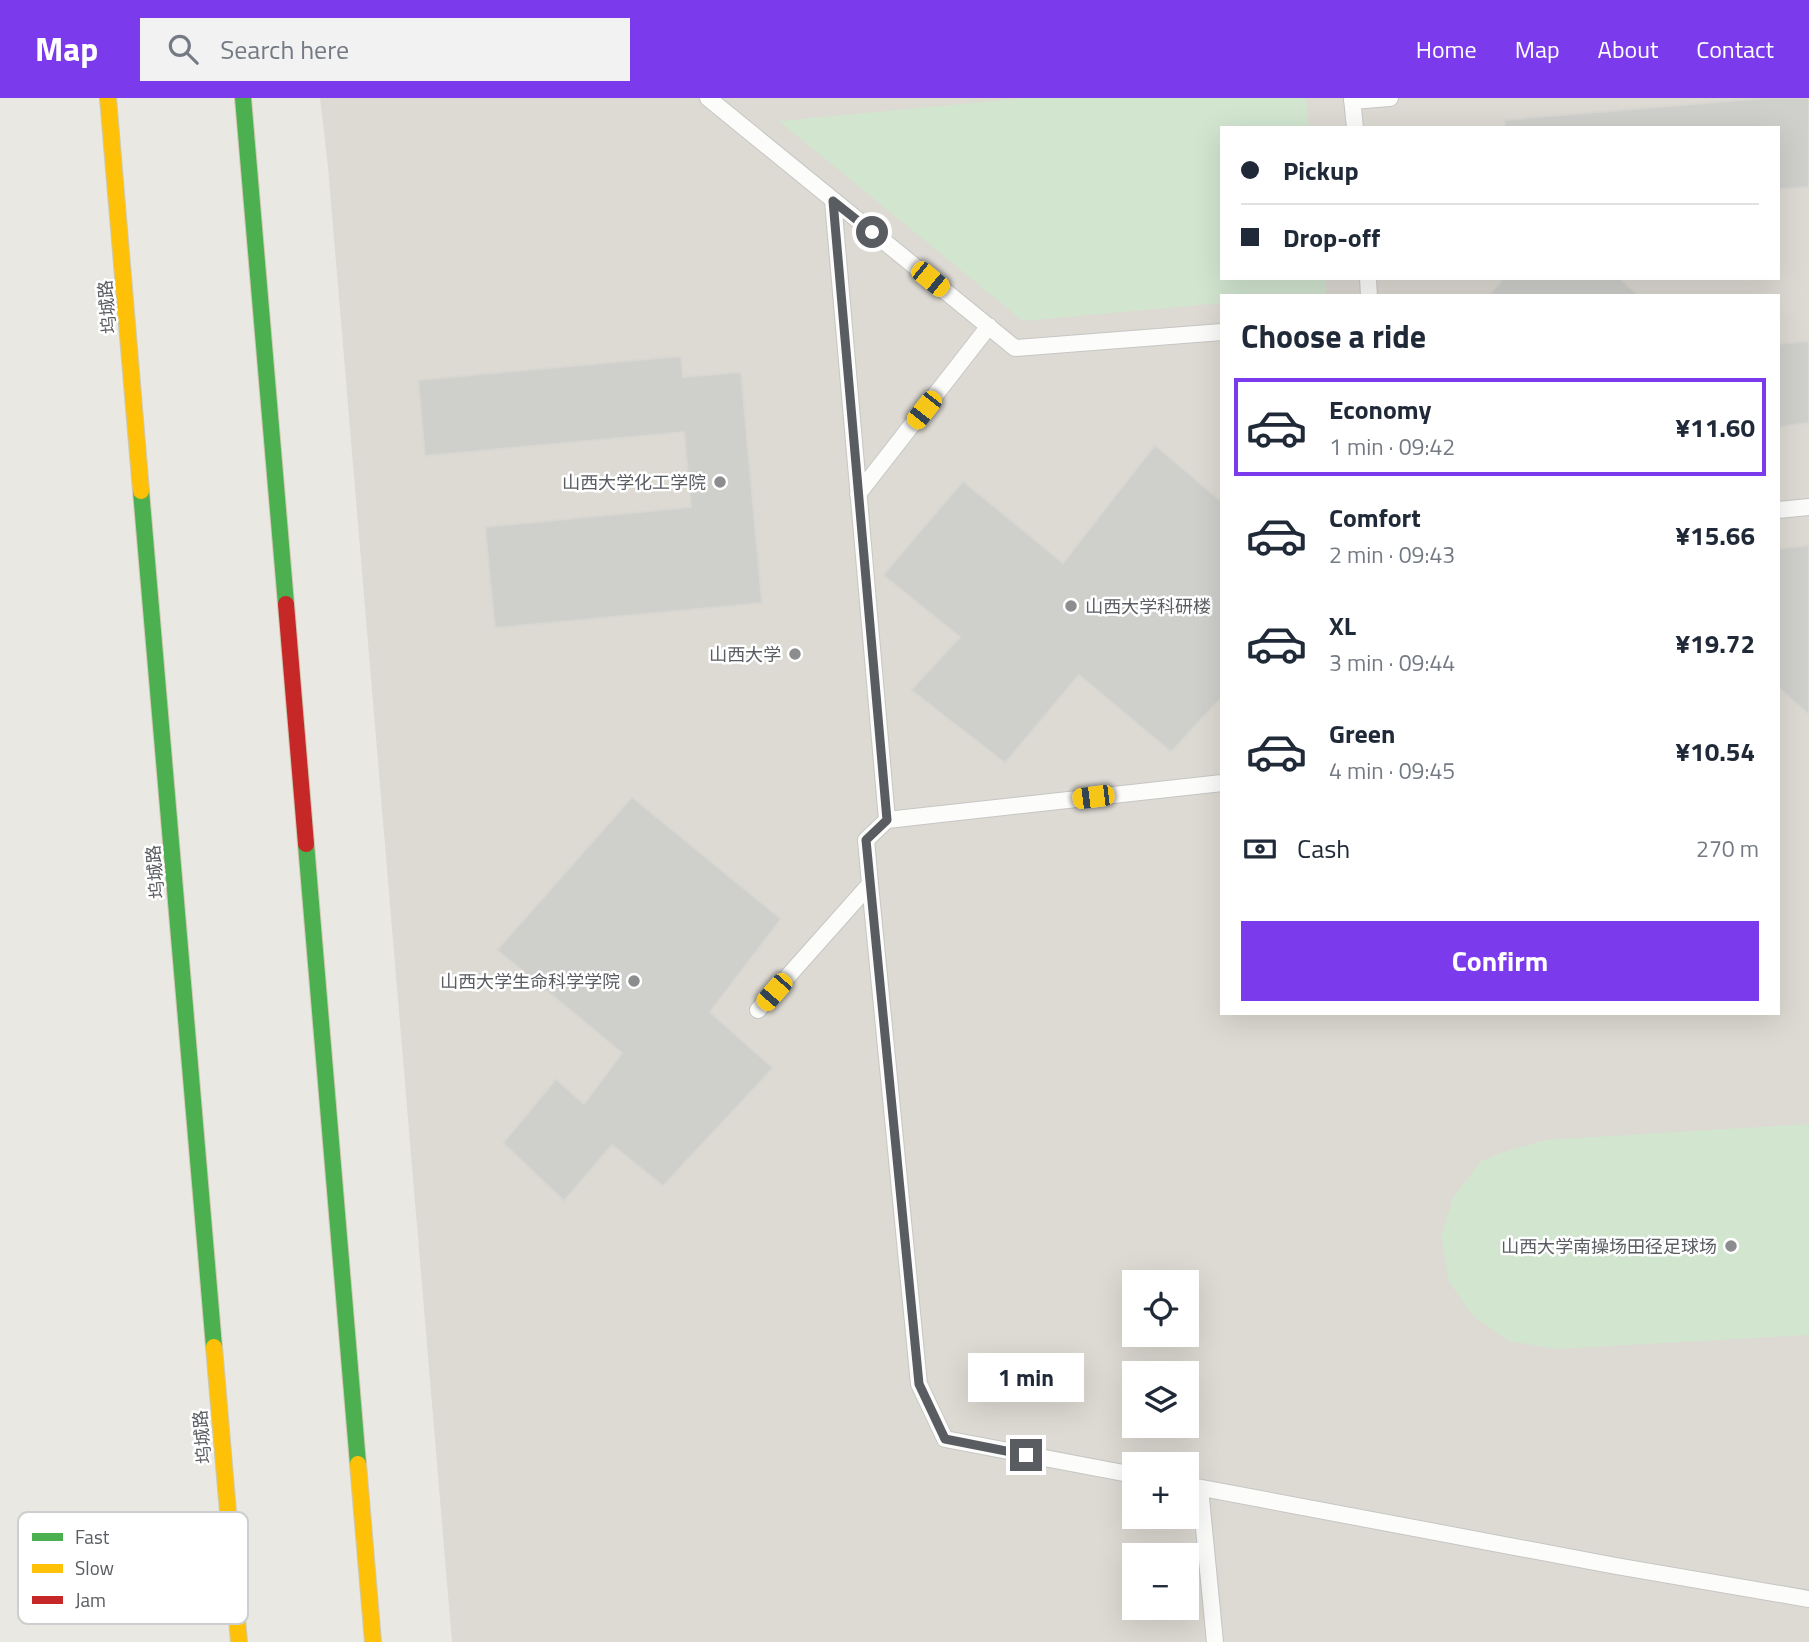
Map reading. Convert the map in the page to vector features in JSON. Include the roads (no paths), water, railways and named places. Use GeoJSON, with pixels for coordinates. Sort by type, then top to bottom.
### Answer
{"type":"FeatureCollection","features":[{"type":"Feature","properties":{"kind":"main road","name":"坞城路"},"geometry":{"type":"LineString","coordinates":[[108,98],[228,1512]]}},
{"type":"Feature","properties":{"kind":"main road"},"geometry":{"type":"LineString","coordinates":[[243,98],[373,1642]]}},
{"type":"Feature","properties":{"kind":"main road","name":"坞城路"},"geometry":{"type":"LineString","coordinates":[[237,1624],[239,1642]]}},
{"type":"Feature","properties":{"kind":"lane"},"geometry":{"type":"LineString","coordinates":[[708,98],[1015,348],[1220,332]]}},
{"type":"Feature","properties":{"kind":"lane"},"geometry":{"type":"LineString","coordinates":[[1355,126],[1352,100],[1390,98]]}},
{"type":"Feature","properties":{"kind":"lane"},"geometry":{"type":"LineString","coordinates":[[833,201],[887,820]]}},
{"type":"Feature","properties":{"kind":"lane"},"geometry":{"type":"LineString","coordinates":[[858,494],[989,326]]}},
{"type":"Feature","properties":{"kind":"lane"},"geometry":{"type":"LineString","coordinates":[[1780,510],[1809,507]]}},
{"type":"Feature","properties":{"kind":"lane"},"geometry":{"type":"LineString","coordinates":[[1122,1473],[945,1439],[919,1384],[866,840],[887,820],[1220,783]]}},
{"type":"Feature","properties":{"kind":"lane"},"geometry":{"type":"LineString","coordinates":[[758,1010],[870,884]]}},
{"type":"Feature","properties":{"kind":"lane"},"geometry":{"type":"LineString","coordinates":[[1199,1487],[1616,1566],[1809,1599]]}},
{"type":"Feature","properties":{"kind":"lane"},"geometry":{"type":"LineString","coordinates":[[1199,1529],[1214,1642]]}},
{"type":"Feature","properties":{"kind":"place","name":"山西大学化工学院"},"geometry":{"type":"Point","coordinates":[720,482]}},
{"type":"Feature","properties":{"kind":"place","name":"山西大学科研楼"},"geometry":{"type":"Point","coordinates":[1071,606]}},
{"type":"Feature","properties":{"kind":"place","name":"山西大学"},"geometry":{"type":"Point","coordinates":[795,654]}},
{"type":"Feature","properties":{"kind":"place","name":"山西大学生命科学学院"},"geometry":{"type":"Point","coordinates":[634,981]}},
{"type":"Feature","properties":{"kind":"place","name":"山西大学南操场田径足球场"},"geometry":{"type":"Point","coordinates":[1731,1246]}}]}
